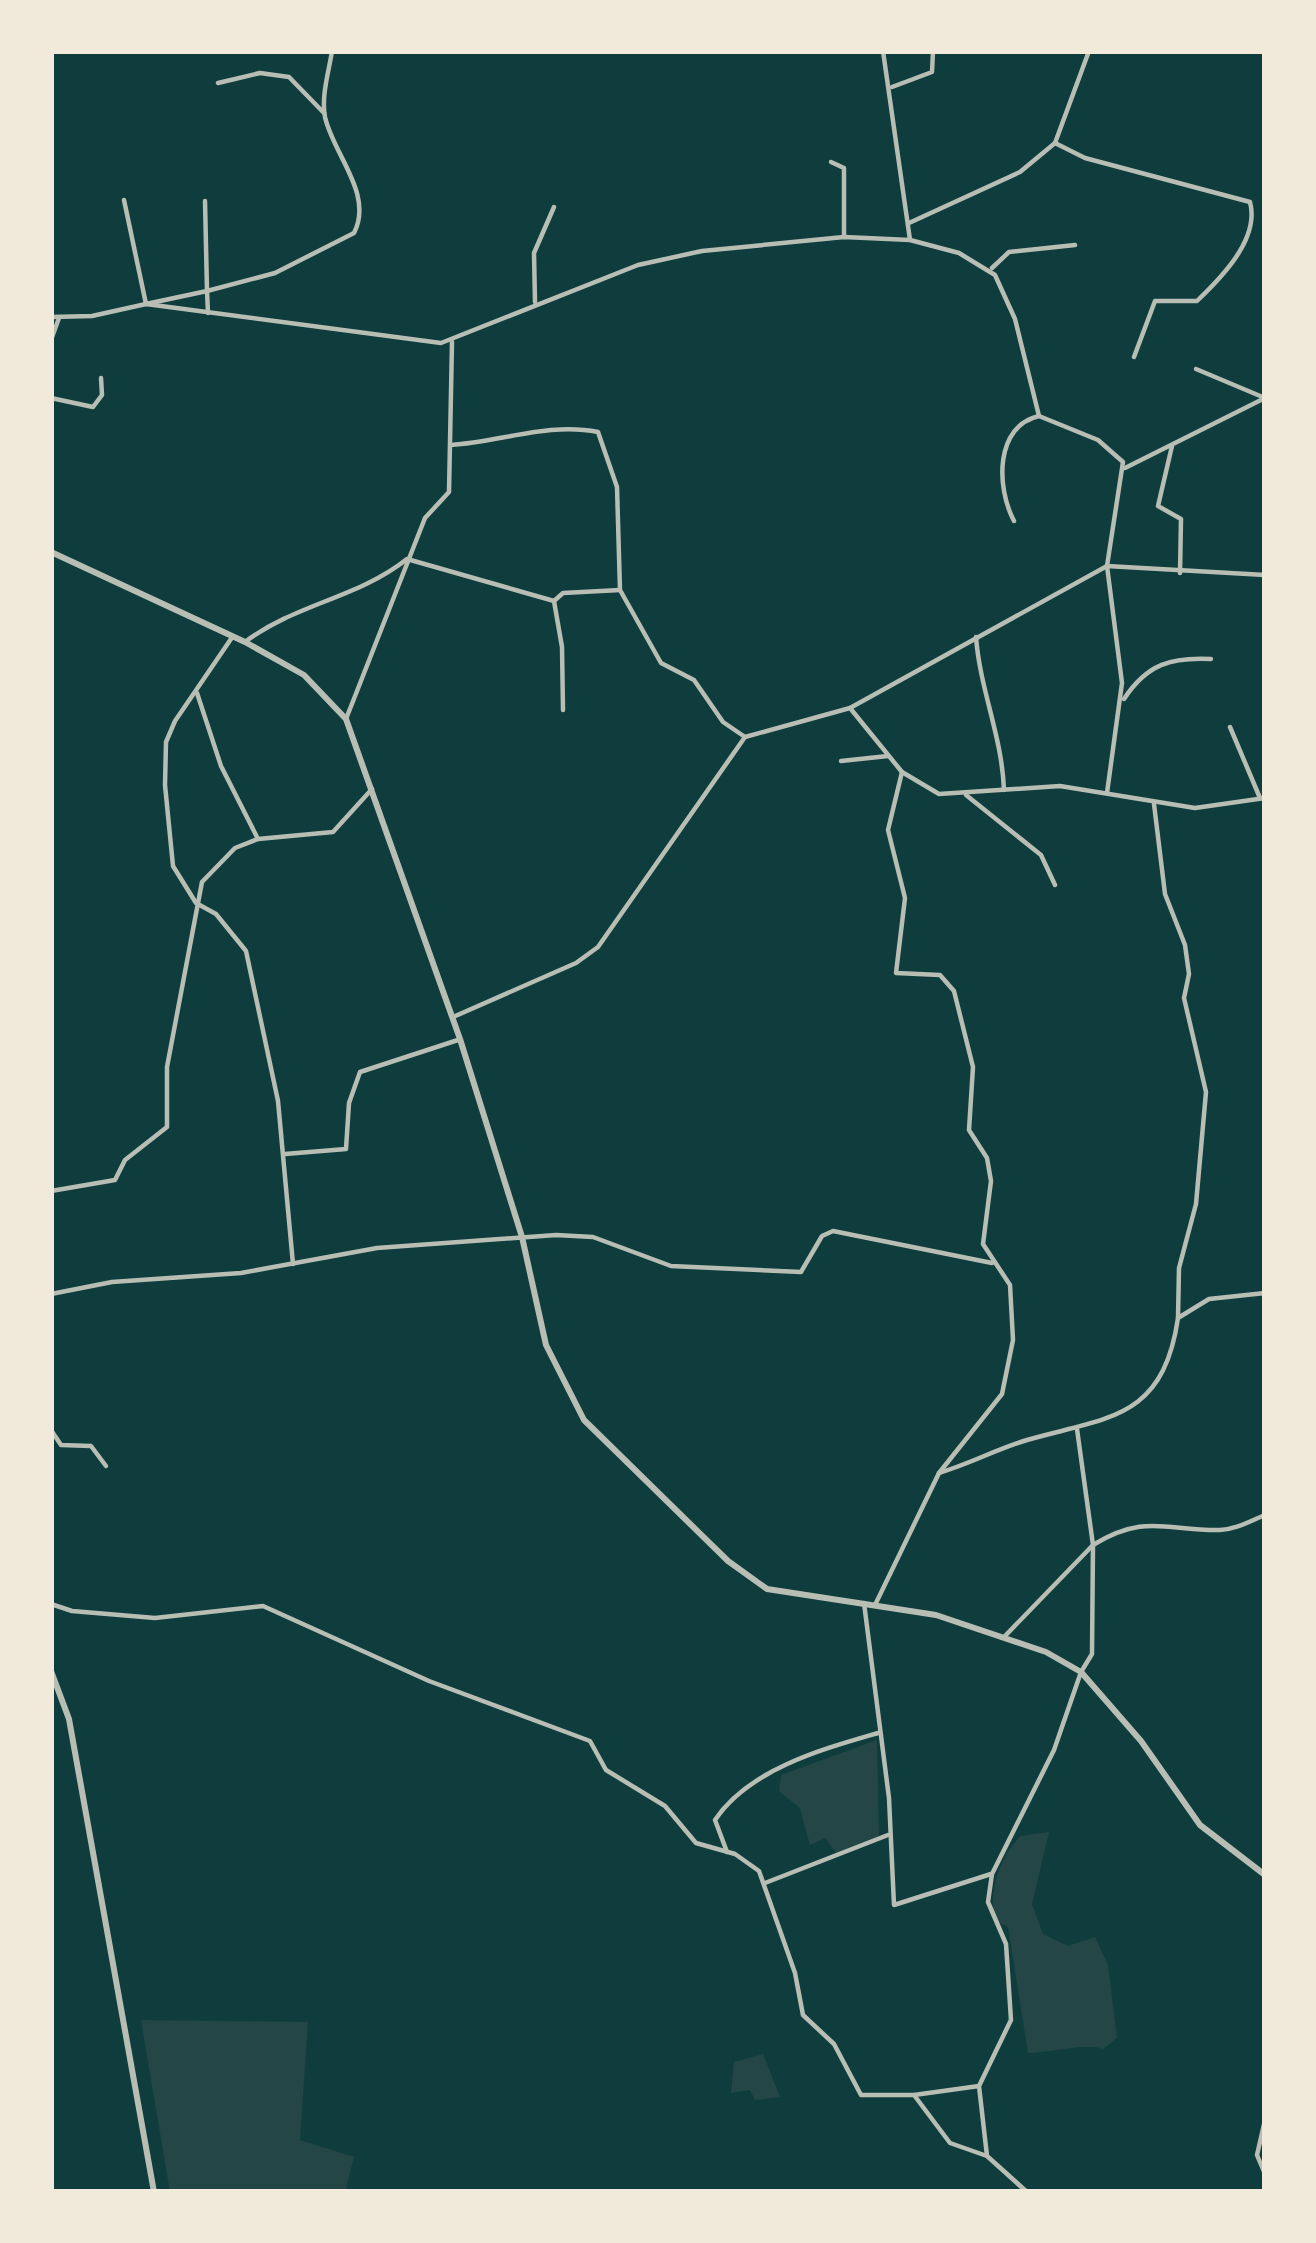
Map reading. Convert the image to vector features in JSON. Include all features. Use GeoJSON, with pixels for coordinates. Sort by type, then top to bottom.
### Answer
{"type":"FeatureCollection","features":[{"type":"Feature","properties":{"kind":"street"},"geometry":{"type":"LineString","coordinates":[[324,113],[332,51]]}},
{"type":"Feature","properties":{"kind":"street"},"geometry":{"type":"LineString","coordinates":[[883,51],[892,86],[910,240]]}},
{"type":"Feature","properties":{"kind":"street"},"geometry":{"type":"LineString","coordinates":[[892,86],[932,72],[933,51]]}},
{"type":"Feature","properties":{"kind":"street"},"geometry":{"type":"LineString","coordinates":[[909,223],[1020,172],[1055,143],[1089,51]]}},
{"type":"Feature","properties":{"kind":"street"},"geometry":{"type":"LineString","coordinates":[[51,340],[55,317],[146,304],[275,273],[354,233],[360,221],[358,201],[324,113],[289,76],[260,74],[218,83]]}},
{"type":"Feature","properties":{"kind":"street"},"geometry":{"type":"LineString","coordinates":[[1055,143],[1085,158],[1244,198],[1252,208],[1240,250],[1198,300],[1155,301],[1134,357]]}},
{"type":"Feature","properties":{"kind":"street"},"geometry":{"type":"LineString","coordinates":[[831,162],[844,168],[844,237]]}},
{"type":"Feature","properties":{"kind":"street"},"geometry":{"type":"LineString","coordinates":[[124,200],[146,304]]}},
{"type":"Feature","properties":{"kind":"street"},"geometry":{"type":"LineString","coordinates":[[205,201],[208,314]]}},
{"type":"Feature","properties":{"kind":"street"},"geometry":{"type":"LineString","coordinates":[[536,302],[535,253],[554,207]]}},
{"type":"Feature","properties":{"kind":"street"},"geometry":{"type":"LineString","coordinates":[[146,304],[430,343],[453,340],[611,273],[702,251],[844,237],[910,240],[959,253],[991,270],[1015,319],[1040,416]]}},
{"type":"Feature","properties":{"kind":"street"},"geometry":{"type":"LineString","coordinates":[[991,270],[1009,251],[1075,245]]}},
{"type":"Feature","properties":{"kind":"street"},"geometry":{"type":"LineString","coordinates":[[346,719],[424,518],[449,492],[453,340]]}},
{"type":"Feature","properties":{"kind":"street"},"geometry":{"type":"LineString","coordinates":[[1196,369],[1265,398]]}},
{"type":"Feature","properties":{"kind":"street"},"geometry":{"type":"LineString","coordinates":[[51,398],[93,407],[100,403],[101,378]]}},
{"type":"Feature","properties":{"kind":"street"},"geometry":{"type":"LineString","coordinates":[[1125,468],[1265,398]]}},
{"type":"Feature","properties":{"kind":"street"},"geometry":{"type":"LineString","coordinates":[[1014,521],[1002,494],[1010,433],[1017,423],[1040,416],[1114,449],[1125,468],[1107,566],[1120,639],[1121,704],[1107,794]]}},
{"type":"Feature","properties":{"kind":"street"},"geometry":{"type":"LineString","coordinates":[[451,445],[501,442],[546,430],[598,433],[617,487],[620,590],[661,663],[694,680],[723,722],[745,737]]}},
{"type":"Feature","properties":{"kind":"street"},"geometry":{"type":"LineString","coordinates":[[1172,445],[1158,506],[1181,519],[1180,573]]}},
{"type":"Feature","properties":{"kind":"street"},"geometry":{"type":"LineString","coordinates":[[51,552],[233,636],[304,675],[346,719],[460,1039],[522,1237],[545,1345],[584,1420],[745,1575],[767,1588],[936,1615],[1005,1636],[1081,1672],[1141,1741],[1200,1825],[1265,1875]]}},
{"type":"Feature","properties":{"kind":"street"},"geometry":{"type":"LineString","coordinates":[[406,559],[554,601]]}},
{"type":"Feature","properties":{"kind":"street"},"geometry":{"type":"LineString","coordinates":[[245,642],[288,612],[368,585],[406,559]]}},
{"type":"Feature","properties":{"kind":"street"},"geometry":{"type":"LineString","coordinates":[[453,1017],[577,963],[598,947],[745,737],[850,708],[1107,566],[1265,575]]}},
{"type":"Feature","properties":{"kind":"street"},"geometry":{"type":"LineString","coordinates":[[554,601],[563,593],[620,590]]}},
{"type":"Feature","properties":{"kind":"street"},"geometry":{"type":"LineString","coordinates":[[554,601],[562,646],[563,710]]}},
{"type":"Feature","properties":{"kind":"street"},"geometry":{"type":"LineString","coordinates":[[233,636],[166,742],[165,785],[173,866],[196,903],[216,914],[246,951],[285,1154],[293,1264]]}},
{"type":"Feature","properties":{"kind":"street"},"geometry":{"type":"LineString","coordinates":[[976,636],[980,680],[1000,742],[1004,790]]}},
{"type":"Feature","properties":{"kind":"street"},"geometry":{"type":"LineString","coordinates":[[1121,704],[1136,680],[1156,666],[1171,659],[1211,659]]}},
{"type":"Feature","properties":{"kind":"street"},"geometry":{"type":"LineString","coordinates":[[197,693],[220,766],[258,839]]}},
{"type":"Feature","properties":{"kind":"street"},"geometry":{"type":"LineString","coordinates":[[850,708],[902,772],[928,790],[966,795],[1047,786],[1154,804],[1206,807],[1263,798],[1230,728]]}},
{"type":"Feature","properties":{"kind":"street"},"geometry":{"type":"LineString","coordinates":[[841,761],[888,756]]}},
{"type":"Feature","properties":{"kind":"street"},"geometry":{"type":"LineString","coordinates":[[875,1605],[939,1473],[1002,1394],[1013,1302],[1010,1285],[992,1263],[981,1228],[989,1167],[969,1130],[975,1080],[954,991],[940,975],[896,973],[905,898],[888,830],[902,772]]}},
{"type":"Feature","properties":{"kind":"street"},"geometry":{"type":"LineString","coordinates":[[51,1191],[115,1180],[125,1160],[167,1127],[166,1067],[196,903],[212,866],[258,839],[328,835],[372,789]]}},
{"type":"Feature","properties":{"kind":"street"},"geometry":{"type":"LineString","coordinates":[[966,795],[1041,855],[1055,885]]}},
{"type":"Feature","properties":{"kind":"street"},"geometry":{"type":"LineString","coordinates":[[939,1473],[1131,1410],[1171,1355],[1179,1268],[1204,1152],[1206,1093],[1184,998],[1188,961],[1165,894],[1154,804]]}},
{"type":"Feature","properties":{"kind":"street"},"geometry":{"type":"LineString","coordinates":[[285,1154],[346,1149],[349,1103],[359,1072],[460,1039]]}},
{"type":"Feature","properties":{"kind":"street"},"geometry":{"type":"LineString","coordinates":[[51,1294],[293,1264],[377,1248],[578,1235],[671,1266],[792,1274],[808,1266],[822,1236],[833,1231],[992,1263]]}},
{"type":"Feature","properties":{"kind":"street"},"geometry":{"type":"LineString","coordinates":[[1178,1318],[1209,1299],[1265,1293]]}},
{"type":"Feature","properties":{"kind":"street"},"geometry":{"type":"LineString","coordinates":[[987,2156],[980,2086],[1011,2020],[1006,1944],[988,1902],[992,1874],[1054,1750],[1081,1672],[1093,1654],[1093,1545],[1077,1429]]}},
{"type":"Feature","properties":{"kind":"street"},"geometry":{"type":"LineString","coordinates":[[51,1430],[61,1445],[92,1445],[106,1466]]}},
{"type":"Feature","properties":{"kind":"street"},"geometry":{"type":"LineString","coordinates":[[1005,1636],[1093,1545],[1136,1525],[1222,1530],[1265,1515]]}},
{"type":"Feature","properties":{"kind":"street"},"geometry":{"type":"LineString","coordinates":[[51,1604],[72,1611],[154,1618],[242,1604],[284,1613],[429,1681],[590,1741],[606,1770],[665,1806],[696,1843],[727,1852],[759,1871],[807,2021],[833,2044],[861,2095],[914,2095],[980,2086]]}},
{"type":"Feature","properties":{"kind":"street"},"geometry":{"type":"LineString","coordinates":[[864,1604],[896,1907],[992,1874]]}},
{"type":"Feature","properties":{"kind":"street"},"geometry":{"type":"LineString","coordinates":[[51,1671],[69,1719],[154,2192]]}},
{"type":"Feature","properties":{"kind":"street"},"geometry":{"type":"LineString","coordinates":[[727,1852],[716,1820],[722,1810],[774,1771],[879,1732]]}},
{"type":"Feature","properties":{"kind":"street"},"geometry":{"type":"LineString","coordinates":[[765,1883],[888,1835]]}},
{"type":"Feature","properties":{"kind":"street"},"geometry":{"type":"LineString","coordinates":[[914,2095],[950,2143],[987,2156],[1027,2192]]}},
{"type":"Feature","properties":{"kind":"street"},"geometry":{"type":"LineString","coordinates":[[1265,2120],[1257,2155],[1265,2174]]}},
{"type":"Feature","properties":{"kind":"shaded area"},"geometry":{"type":"Polygon","coordinates":[[[877,1740],[879,1836],[838,1855],[825,1838],[810,1845],[800,1808],[779,1791],[781,1775],[877,1740]]]}},
{"type":"Feature","properties":{"kind":"shaded area"},"geometry":{"type":"Polygon","coordinates":[[[1049,1832],[1032,1904],[1043,1934],[1068,1946],[1095,1937],[1108,1965],[1117,2038],[1103,2049],[1028,2053],[1008,1927],[995,1921],[994,1887],[1006,1855],[1020,1836],[1049,1832]]]}},
{"type":"Feature","properties":{"kind":"shaded area"},"geometry":{"type":"Polygon","coordinates":[[[141,2020],[308,2022],[300,2140],[354,2157],[345,2192],[170,2192],[141,2020]]]}},
{"type":"Feature","properties":{"kind":"shaded area"},"geometry":{"type":"Polygon","coordinates":[[[763,2054],[780,2097],[755,2100],[750,2090],[731,2093],[734,2062],[763,2054]]]}}]}
